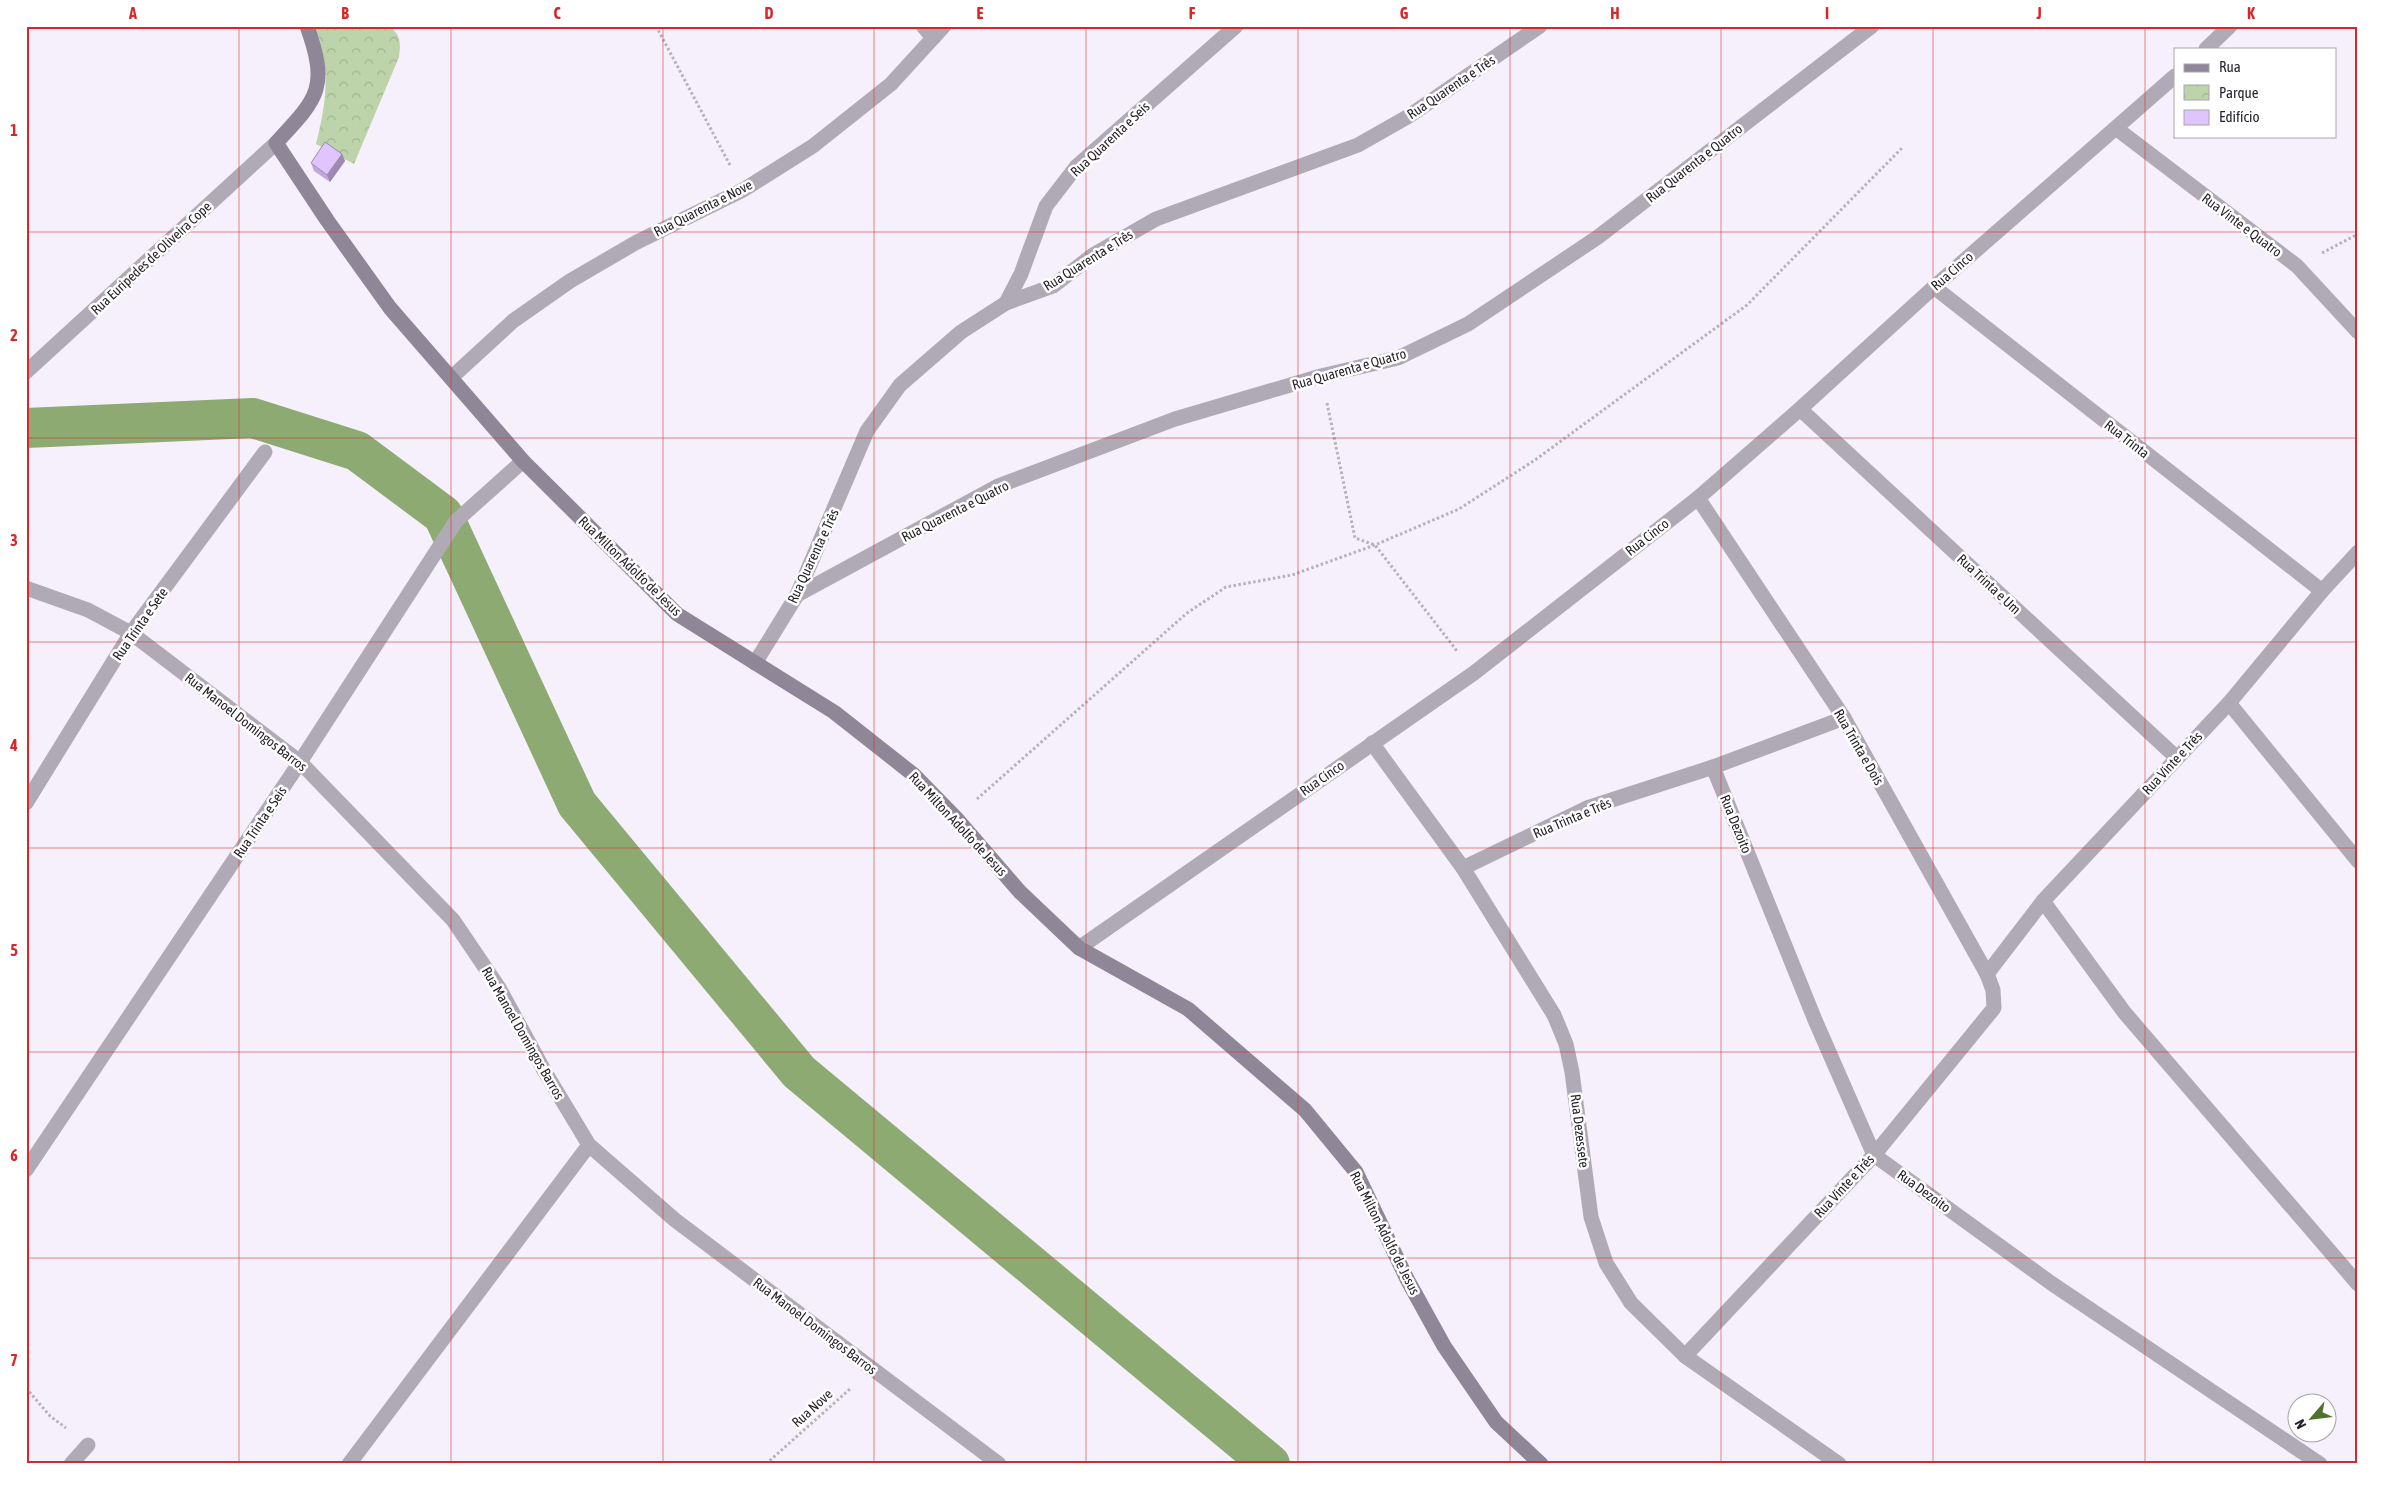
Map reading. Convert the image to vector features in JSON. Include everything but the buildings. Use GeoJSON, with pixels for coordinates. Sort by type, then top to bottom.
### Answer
{"type":"FeatureCollection","features":[{"type":"Feature","properties":{"kind":"street"},"geometry":{"type":"LineString","coordinates":[[276,143],[307,109],[320,81],[315,50],[307,26]]}},
{"type":"Feature","properties":{"kind":"street"},"geometry":{"type":"LineString","coordinates":[[923,26],[933,38]]}},
{"type":"Feature","properties":{"kind":"street","name":"Rua Quarenta e Nove"},"geometry":{"type":"LineString","coordinates":[[452,376],[513,321],[570,280],[637,242],[743,190],[820,140],[891,84],[944,26]]}},
{"type":"Feature","properties":{"kind":"street","name":"Rua Quarenta e Seis"},"geometry":{"type":"LineString","coordinates":[[1006,304],[1021,274],[1046,206],[1076,167],[1236,26]]}},
{"type":"Feature","properties":{"kind":"street","name":"Rua Quarenta e Três"},"geometry":{"type":"LineString","coordinates":[[755,663],[797,595],[867,431],[900,385],[962,332],[1006,304],[1053,286],[1093,255],[1156,219],[1358,145],[1408,116],[1540,26]]}},
{"type":"Feature","properties":{"kind":"street","name":"Rua Quarenta e Quatro"},"geometry":{"type":"LineString","coordinates":[[797,595],[998,486],[1175,419],[1321,376],[1398,358],[1468,324],[1598,237],[1872,26]]}},
{"type":"Feature","properties":{"kind":"street"},"geometry":{"type":"LineString","coordinates":[[2207,48],[2230,26]]}},
{"type":"Feature","properties":{"kind":"street","name":"Rua Cinco"},"geometry":{"type":"LineString","coordinates":[[1079,948],[1474,673],[1698,498],[1800,409],[1934,287],[2117,129],[2174,77]]}},
{"type":"Feature","properties":{"kind":"street","name":"Rua Vinte e Quatro"},"geometry":{"type":"LineString","coordinates":[[2117,129],[2297,266],[2358,332]]}},
{"type":"Feature","properties":{"kind":"street","name":"Rua Milton Adolfo de Jesus"},"geometry":{"type":"LineString","coordinates":[[276,143],[327,220],[390,308],[452,376],[523,461],[677,614],[834,712],[914,775],[956,818],[1020,892],[1079,948],[1188,1009],[1305,1110],[1356,1172],[1407,1279],[1444,1346],[1496,1422],[1541,1464]]}},
{"type":"Feature","properties":{"kind":"street","name":"Rua Euripedes de Oliveira Cope"},"geometry":{"type":"LineString","coordinates":[[26,372],[276,143]]}},
{"type":"Feature","properties":{"kind":"street","name":"Rua Trinta"},"geometry":{"type":"LineString","coordinates":[[1934,287],[2322,591]]}},
{"type":"Feature","properties":{"kind":"street","name":"Rua Trinta e Um"},"geometry":{"type":"LineString","coordinates":[[1800,409],[2177,758]]}},
{"type":"Feature","properties":{"kind":"street","name":"Rua Trinta e Sete"},"geometry":{"type":"LineString","coordinates":[[26,803],[131,634],[265,452]]}},
{"type":"Feature","properties":{"kind":"street","name":"Rua Trinta e Seis"},"geometry":{"type":"LineString","coordinates":[[26,1170],[300,762],[456,521],[523,461]]}},
{"type":"Feature","properties":{"kind":"street","name":"Rua Trinta e Dois"},"geometry":{"type":"LineString","coordinates":[[1698,498],[1844,718],[1987,974],[1993,990],[1994,1008]]}},
{"type":"Feature","properties":{"kind":"street","name":"Rua Vinte e Três"},"geometry":{"type":"LineString","coordinates":[[1987,974],[2043,901],[2229,703],[2322,591],[2358,552]]}},
{"type":"Feature","properties":{"kind":"street","name":"Rua Manoel Domingos Barros"},"geometry":{"type":"LineString","coordinates":[[26,588],[88,610],[131,634],[300,762],[452,920],[499,988],[589,1144],[675,1220],[998,1464]]}},
{"type":"Feature","properties":{"kind":"street"},"geometry":{"type":"LineString","coordinates":[[2229,703],[2358,861]]}},
{"type":"Feature","properties":{"kind":"street","name":"Rua Trinta e Três"},"geometry":{"type":"LineString","coordinates":[[1463,868],[1587,808],[1713,767],[1844,718]]}},
{"type":"Feature","properties":{"kind":"street","name":"Rua Dezessete"},"geometry":{"type":"LineString","coordinates":[[1372,743],[1463,868],[1554,1015],[1566,1044],[1572,1072],[1591,1218],[1606,1263],[1631,1303],[1686,1356],[1839,1464]]}},
{"type":"Feature","properties":{"kind":"street","name":"Rua Dezoito"},"geometry":{"type":"LineString","coordinates":[[1713,767],[1815,1020],[1874,1155],[2051,1283],[2320,1464]]}},
{"type":"Feature","properties":{"kind":"street"},"geometry":{"type":"LineString","coordinates":[[2043,901],[2124,1012],[2358,1284]]}},
{"type":"Feature","properties":{"kind":"street","name":"Rua Vinte e Três"},"geometry":{"type":"LineString","coordinates":[[1686,1356],[1874,1155],[1994,1008]]}},
{"type":"Feature","properties":{"kind":"street"},"geometry":{"type":"LineString","coordinates":[[349,1464],[589,1144]]}},
{"type":"Feature","properties":{"kind":"street"},"geometry":{"type":"LineString","coordinates":[[71,1464],[88,1445]]}},
{"type":"Feature","properties":{"kind":"path"},"geometry":{"type":"LineString","coordinates":[[656,26],[743,190]]}},
{"type":"Feature","properties":{"kind":"path"},"geometry":{"type":"LineString","coordinates":[[956,818],[1187,613],[1226,587],[1292,575],[1376,545],[1459,509],[1519,470],[1613,404],[1747,305],[1902,148]]}},
{"type":"Feature","properties":{"kind":"path"},"geometry":{"type":"LineString","coordinates":[[2297,266],[2358,234]]}},
{"type":"Feature","properties":{"kind":"path"},"geometry":{"type":"LineString","coordinates":[[1321,376],[1355,538],[1376,545],[1474,673]]}},
{"type":"Feature","properties":{"kind":"path","name":"Rua Nove"},"geometry":{"type":"LineString","coordinates":[[766,1464],[872,1369]]}},
{"type":"Feature","properties":{"kind":"path"},"geometry":{"type":"LineString","coordinates":[[26,1388],[50,1416],[88,1445]]}},
{"type":"Feature","properties":{"kind":"green space"},"geometry":{"type":"Polygon","coordinates":[[[315,26],[389,26],[398,36],[399,57],[354,164],[316,144],[323,113],[326,85],[323,56],[315,26]]]}},
{"type":"Feature","properties":{"kind":"waterway"},"geometry":{"type":"LineString","coordinates":[[26,428],[253,418],[357,451],[443,515],[577,804],[799,1072],[1270,1464]]}}]}
